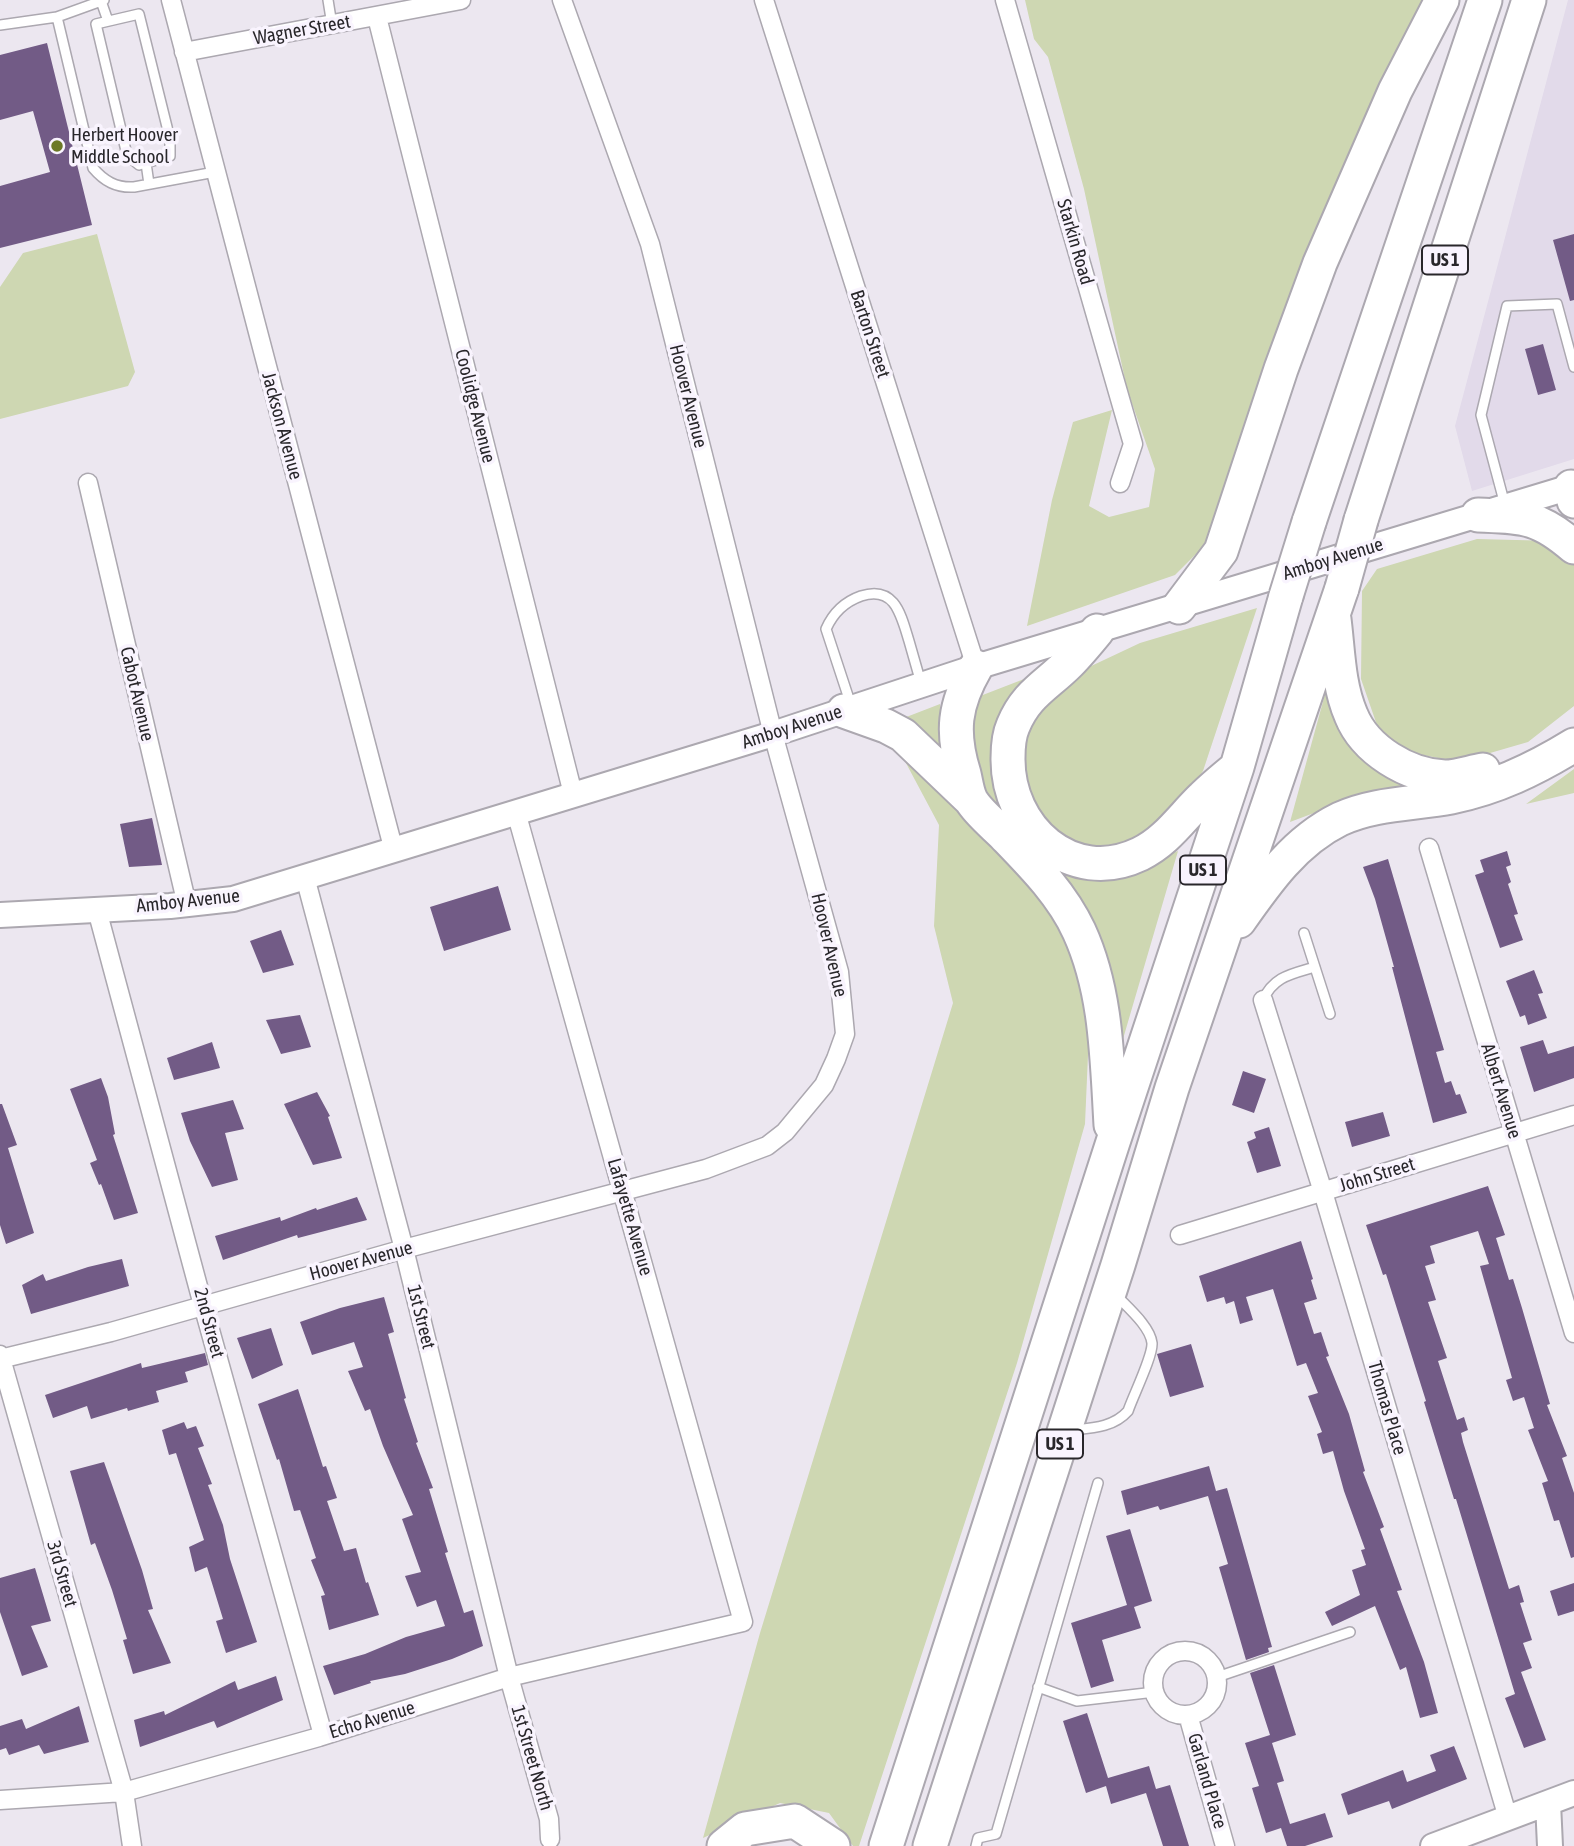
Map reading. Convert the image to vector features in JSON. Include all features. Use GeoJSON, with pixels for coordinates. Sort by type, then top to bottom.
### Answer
{"type":"FeatureCollection","features":[{"type":"Feature","properties":{"kind":"highway"},"geometry":{"type":"LineString","coordinates":[[1179,607],[1221,551],[1277,381],[1320,263],[1395,91],[1442,0]]}},
{"type":"Feature","properties":{"kind":"highway","name":"US 1"},"geometry":{"type":"LineString","coordinates":[[886,1846],[1237,767],[1309,522],[1485,0]]}},
{"type":"Feature","properties":{"kind":"highway","name":"US 1"},"geometry":{"type":"LineString","coordinates":[[930,1846],[1110,1289],[1172,1087],[1337,599],[1530,0]]}},
{"type":"Feature","properties":{"kind":"highway"},"geometry":{"type":"LineString","coordinates":[[1498,513],[1525,517],[1555,531],[1574,547]]}},
{"type":"Feature","properties":{"kind":"highway"},"geometry":{"type":"LineString","coordinates":[[1337,599],[1340,676],[1351,716],[1375,749],[1404,768],[1445,777],[1493,769],[1542,744],[1574,722]]}},
{"type":"Feature","properties":{"kind":"highway"},"geometry":{"type":"LineString","coordinates":[[1097,631],[1068,664],[1033,692],[1012,728],[1008,772],[1012,791],[1019,810],[1039,838],[1057,852],[1075,860],[1104,864],[1141,854],[1170,835],[1202,797],[1237,767]]}},
{"type":"Feature","properties":{"kind":"highway"},"geometry":{"type":"LineString","coordinates":[[972,801],[958,755],[956,718],[962,690],[976,667]]}},
{"type":"Feature","properties":{"kind":"highway"},"geometry":{"type":"LineString","coordinates":[[848,709],[903,735],[972,801],[1058,895],[1079,930],[1098,986],[1104,1023],[1113,1142]]}},
{"type":"Feature","properties":{"kind":"highway"},"geometry":{"type":"LineString","coordinates":[[1218,951],[1273,872],[1303,843],[1341,819],[1379,807],[1451,797],[1496,786],[1574,745]]}},
{"type":"Feature","properties":{"kind":"highway"},"geometry":{"type":"LineString","coordinates":[[724,1846],[746,1829],[795,1821],[833,1846]]}},
{"type":"Feature","properties":{"kind":"street","name":"Jackson Avenue"},"geometry":{"type":"LineString","coordinates":[[170,0],[394,851]]}},
{"type":"Feature","properties":{"kind":"street","name":"Wagner Street"},"geometry":{"type":"LineString","coordinates":[[184,51],[461,0]]}},
{"type":"Feature","properties":{"kind":"street","name":"Hoover Avenue"},"geometry":{"type":"LineString","coordinates":[[0,1358],[111,1332],[404,1249],[706,1169],[767,1146],[785,1132],[824,1084],[845,1034],[839,972],[772,734],[650,244],[562,0]]}},
{"type":"Feature","properties":{"kind":"street","name":"Barton Street"},"geometry":{"type":"LineString","coordinates":[[764,0],[976,667]]}},
{"type":"Feature","properties":{"kind":"street","name":"Starkin Road"},"geometry":{"type":"LineString","coordinates":[[1005,0],[1133,444],[1119,483]]}},
{"type":"Feature","properties":{"kind":"street","name":"Coolidge Avenue"},"geometry":{"type":"LineString","coordinates":[[377,17],[573,794]]}},
{"type":"Feature","properties":{"kind":"street","name":"Cabot Avenue"},"geometry":{"type":"LineString","coordinates":[[88,483],[187,905]]}},
{"type":"Feature","properties":{"kind":"street","name":"Amboy Avenue"},"geometry":{"type":"LineString","coordinates":[[0,915],[233,900],[772,734],[976,667],[1573,491]]}},
{"type":"Feature","properties":{"kind":"street","name":"Lafayette Avenue"},"geometry":{"type":"LineString","coordinates":[[516,812],[743,1622]]}},
{"type":"Feature","properties":{"kind":"street","name":"Albert Avenue"},"geometry":{"type":"LineString","coordinates":[[1429,848],[1574,1333]]}},
{"type":"Feature","properties":{"kind":"street","name":"1st Street"},"geometry":{"type":"LineString","coordinates":[[304,877],[404,1249],[509,1677]]}},
{"type":"Feature","properties":{"kind":"street","name":"2nd Street"},"geometry":{"type":"LineString","coordinates":[[97,909],[203,1305],[323,1735]]}},
{"type":"Feature","properties":{"kind":"street","name":"Thomas Place"},"geometry":{"type":"LineString","coordinates":[[1263,1000],[1323,1192],[1508,1818]]}},
{"type":"Feature","properties":{"kind":"street","name":"John Street"},"geometry":{"type":"LineString","coordinates":[[1180,1235],[1574,1115]]}},
{"type":"Feature","properties":{"kind":"street","name":"3rd Street"},"geometry":{"type":"LineString","coordinates":[[0,1358],[124,1792],[132,1846]]}},
{"type":"Feature","properties":{"kind":"street","name":"Echo Avenue"},"geometry":{"type":"LineString","coordinates":[[0,1800],[124,1792],[323,1735],[509,1677],[743,1622]]}},
{"type":"Feature","properties":{"kind":"street"},"geometry":{"type":"LineString","coordinates":[[1155,1692],[1154,1674],[1160,1663],[1170,1654],[1182,1651],[1195,1652],[1206,1658],[1214,1668],[1217,1678]]}},
{"type":"Feature","properties":{"kind":"street","name":"1st Street North"},"geometry":{"type":"LineString","coordinates":[[509,1677],[549,1819],[550,1839]]}},
{"type":"Feature","properties":{"kind":"street","name":"Garland Place"},"geometry":{"type":"LineString","coordinates":[[1155,1692],[1165,1708],[1176,1714],[1188,1715],[1200,1712],[1210,1704],[1216,1693],[1217,1678]]}},
{"type":"Feature","properties":{"kind":"street","name":"Garland Place"},"geometry":{"type":"LineString","coordinates":[[1188,1715],[1225,1846]]}},
{"type":"Feature","properties":{"kind":"street"},"geometry":{"type":"LineString","coordinates":[[1433,1846],[1574,1793]]}},
{"type":"Feature","properties":{"kind":"street"},"geometry":{"type":"LineString","coordinates":[[1548,1803],[1550,1846]]}},
{"type":"Feature","properties":{"kind":"lane"},"geometry":{"type":"LineString","coordinates":[[328,0],[332,25]]}},
{"type":"Feature","properties":{"kind":"lane"},"geometry":{"type":"LineString","coordinates":[[0,25],[57,17],[103,1],[108,21]]}},
{"type":"Feature","properties":{"kind":"lane"},"geometry":{"type":"LineString","coordinates":[[139,14],[170,139],[170,156],[139,165],[127,155],[96,24],[108,21],[139,14]]}},
{"type":"Feature","properties":{"kind":"lane"},"geometry":{"type":"LineString","coordinates":[[57,17],[93,168],[102,178],[123,188],[215,172]]}},
{"type":"Feature","properties":{"kind":"lane"},"geometry":{"type":"LineString","coordinates":[[146,163],[149,184]]}},
{"type":"Feature","properties":{"kind":"lane"},"geometry":{"type":"LineString","coordinates":[[1498,513],[1481,415],[1507,306],[1558,304],[1574,366]]}},
{"type":"Feature","properties":{"kind":"lane"},"geometry":{"type":"LineString","coordinates":[[848,709],[826,629],[829,621],[849,600],[869,593],[880,593],[891,600],[899,611],[922,685]]}},
{"type":"Feature","properties":{"kind":"lane"},"geometry":{"type":"LineString","coordinates":[[1304,933],[1330,1014]]}},
{"type":"Feature","properties":{"kind":"lane"},"geometry":{"type":"LineString","coordinates":[[1263,1000],[1269,986],[1282,977],[1315,967]]}},
{"type":"Feature","properties":{"kind":"lane"},"geometry":{"type":"LineString","coordinates":[[1064,1431],[1104,1426],[1124,1416],[1152,1343],[1144,1327],[1110,1289]]}},
{"type":"Feature","properties":{"kind":"lane"},"geometry":{"type":"LineString","coordinates":[[976,1846],[978,1838],[996,1834],[1098,1483]]}},
{"type":"Feature","properties":{"kind":"lane"},"geometry":{"type":"LineString","coordinates":[[1217,1678],[1350,1632]]}},
{"type":"Feature","properties":{"kind":"lane"},"geometry":{"type":"LineString","coordinates":[[1038,1687],[1077,1700],[1155,1692]]}},
{"type":"Feature","properties":{"kind":"shaded area"},"geometry":{"type":"Polygon","coordinates":[[[1568,0],[1574,0],[1574,459],[1472,491],[1455,426],[1568,0]]]}},
{"type":"Feature","properties":{"kind":"green space"},"geometry":{"type":"Polygon","coordinates":[[[1025,0],[1423,0],[1293,286],[1208,542],[1175,575],[1027,626],[1052,500],[1073,422],[1112,410],[1089,506],[1109,517],[1149,507],[1155,469],[1127,389],[1084,189],[1048,57],[1034,39],[1025,0]]]}},
{"type":"Feature","properties":{"kind":"green space"},"geometry":{"type":"Polygon","coordinates":[[[97,234],[135,372],[128,386],[0,419],[0,287],[23,253],[97,234]]]}},
{"type":"Feature","properties":{"kind":"green space"},"geometry":{"type":"Polygon","coordinates":[[[1477,539],[1555,541],[1574,558],[1574,706],[1528,742],[1459,762],[1402,751],[1379,731],[1361,679],[1362,591],[1377,569],[1477,539]]]}},
{"type":"Feature","properties":{"kind":"green space"},"geometry":{"type":"Polygon","coordinates":[[[1257,608],[1203,771],[1165,824],[1133,846],[1084,852],[1054,837],[1031,808],[1022,750],[1036,705],[1070,676],[1140,643],[1257,608]]]}},
{"type":"Feature","properties":{"kind":"green space"},"geometry":{"type":"Polygon","coordinates":[[[1037,674],[1009,707],[1015,827],[983,788],[967,743],[975,698],[1037,674]]]}},
{"type":"Feature","properties":{"kind":"green space"},"geometry":{"type":"Polygon","coordinates":[[[1330,676],[1345,733],[1435,787],[1346,801],[1290,822],[1330,676]]]}},
{"type":"Feature","properties":{"kind":"green space"},"geometry":{"type":"Polygon","coordinates":[[[940,704],[948,765],[896,721],[940,704]]]}},
{"type":"Feature","properties":{"kind":"green space"},"geometry":{"type":"Polygon","coordinates":[[[899,750],[1027,875],[1065,935],[1090,1009],[1085,1124],[1017,1363],[859,1846],[853,1846],[829,1813],[780,1803],[703,1838],[760,1633],[953,1003],[934,926],[939,825],[899,750]]]}},
{"type":"Feature","properties":{"kind":"green space"},"geometry":{"type":"Polygon","coordinates":[[[1574,769],[1574,793],[1526,804],[1574,769]]]}},
{"type":"Feature","properties":{"kind":"green space"},"geometry":{"type":"Polygon","coordinates":[[[1178,851],[1118,1056],[1042,856],[1108,877],[1178,851]]]}},
{"type":"Feature","properties":{"kind":"building","name":"Herbert Hoover Middle School"},"geometry":{"type":"Polygon","coordinates":[[[47,43],[92,225],[0,248],[0,186],[50,172],[33,111],[0,120],[0,55],[47,43]]]}},
{"type":"Feature","properties":{"kind":"building"},"geometry":{"type":"Polygon","coordinates":[[[1574,234],[1574,300],[1570,301],[1553,240],[1574,234]]]}},
{"type":"Feature","properties":{"kind":"building"},"geometry":{"type":"Polygon","coordinates":[[[1543,344],[1556,390],[1538,395],[1525,349],[1543,344]]]}},
{"type":"Feature","properties":{"kind":"building"},"geometry":{"type":"Polygon","coordinates":[[[152,818],[162,865],[129,867],[120,824],[152,818]]]}},
{"type":"Feature","properties":{"kind":"building"},"geometry":{"type":"Polygon","coordinates":[[[1507,851],[1511,865],[1506,867],[1511,882],[1508,884],[1518,914],[1514,915],[1523,940],[1500,948],[1475,875],[1484,872],[1480,860],[1507,851]]]}},
{"type":"Feature","properties":{"kind":"building"},"geometry":{"type":"Polygon","coordinates":[[[1388,859],[1444,1050],[1436,1052],[1445,1083],[1451,1081],[1456,1095],[1460,1094],[1467,1113],[1433,1123],[1394,967],[1363,867],[1388,859]]]}},
{"type":"Feature","properties":{"kind":"building"},"geometry":{"type":"Polygon","coordinates":[[[498,886],[511,930],[444,951],[430,907],[498,886]]]}},
{"type":"Feature","properties":{"kind":"building"},"geometry":{"type":"Polygon","coordinates":[[[281,930],[294,965],[263,973],[250,941],[281,930]]]}},
{"type":"Feature","properties":{"kind":"building"},"geometry":{"type":"Polygon","coordinates":[[[1534,970],[1543,993],[1538,994],[1547,1018],[1528,1025],[1525,1015],[1520,1017],[1506,981],[1534,970]]]}},
{"type":"Feature","properties":{"kind":"building"},"geometry":{"type":"Polygon","coordinates":[[[300,1015],[311,1047],[281,1054],[266,1020],[300,1015]]]}},
{"type":"Feature","properties":{"kind":"building"},"geometry":{"type":"Polygon","coordinates":[[[1543,1040],[1548,1054],[1574,1046],[1574,1078],[1534,1092],[1520,1047],[1543,1040]]]}},
{"type":"Feature","properties":{"kind":"building"},"geometry":{"type":"Polygon","coordinates":[[[212,1042],[220,1068],[174,1080],[167,1058],[212,1042]]]}},
{"type":"Feature","properties":{"kind":"building"},"geometry":{"type":"Polygon","coordinates":[[[1243,1071],[1266,1079],[1254,1113],[1232,1105],[1243,1071]]]}},
{"type":"Feature","properties":{"kind":"building"},"geometry":{"type":"Polygon","coordinates":[[[101,1078],[108,1097],[115,1134],[113,1135],[138,1213],[114,1220],[90,1163],[97,1160],[70,1089],[101,1078]]]}},
{"type":"Feature","properties":{"kind":"building"},"geometry":{"type":"Polygon","coordinates":[[[317,1092],[330,1116],[328,1117],[342,1158],[313,1165],[284,1104],[317,1092]]]}},
{"type":"Feature","properties":{"kind":"building"},"geometry":{"type":"Polygon","coordinates":[[[233,1100],[244,1129],[225,1133],[238,1180],[212,1187],[190,1141],[181,1113],[233,1100]]]}},
{"type":"Feature","properties":{"kind":"building"},"geometry":{"type":"Polygon","coordinates":[[[0,1104],[17,1145],[8,1148],[34,1233],[6,1244],[0,1225],[0,1104]]]}},
{"type":"Feature","properties":{"kind":"building"},"geometry":{"type":"Polygon","coordinates":[[[1383,1112],[1390,1136],[1352,1147],[1345,1122],[1383,1112]]]}},
{"type":"Feature","properties":{"kind":"building"},"geometry":{"type":"Polygon","coordinates":[[[1269,1127],[1281,1166],[1257,1173],[1247,1142],[1256,1138],[1254,1132],[1269,1127]]]}},
{"type":"Feature","properties":{"kind":"building"},"geometry":{"type":"Polygon","coordinates":[[[1488,1186],[1505,1235],[1496,1238],[1509,1280],[1513,1279],[1550,1404],[1547,1405],[1567,1456],[1562,1458],[1574,1493],[1574,1557],[1571,1558],[1559,1520],[1554,1521],[1542,1483],[1548,1481],[1528,1430],[1534,1428],[1524,1397],[1513,1401],[1506,1380],[1512,1378],[1480,1266],[1489,1264],[1478,1231],[1430,1246],[1435,1263],[1425,1266],[1436,1300],[1428,1302],[1447,1358],[1438,1361],[1457,1420],[1464,1417],[1468,1430],[1461,1433],[1463,1442],[1509,1589],[1519,1585],[1524,1602],[1520,1603],[1532,1640],[1523,1643],[1532,1668],[1521,1672],[1546,1740],[1524,1748],[1505,1698],[1515,1694],[1386,1274],[1383,1275],[1366,1225],[1488,1186]]]}},
{"type":"Feature","properties":{"kind":"building"},"geometry":{"type":"Polygon","coordinates":[[[357,1197],[367,1220],[298,1238],[297,1235],[223,1260],[215,1236],[280,1217],[281,1221],[357,1197]]]}},
{"type":"Feature","properties":{"kind":"building"},"geometry":{"type":"Polygon","coordinates":[[[1301,1241],[1317,1299],[1304,1303],[1314,1334],[1321,1332],[1329,1356],[1326,1357],[1349,1414],[1365,1471],[1363,1472],[1384,1527],[1380,1529],[1402,1590],[1397,1591],[1424,1662],[1438,1713],[1420,1718],[1406,1667],[1400,1670],[1375,1606],[1332,1626],[1325,1612],[1360,1595],[1352,1570],[1366,1565],[1361,1550],[1365,1549],[1333,1451],[1323,1454],[1317,1434],[1322,1432],[1308,1396],[1318,1393],[1306,1363],[1297,1366],[1273,1289],[1246,1297],[1253,1320],[1240,1324],[1234,1301],[1226,1304],[1224,1297],[1207,1302],[1199,1276],[1301,1241]]]}},
{"type":"Feature","properties":{"kind":"building"},"geometry":{"type":"Polygon","coordinates":[[[122,1259],[129,1286],[31,1314],[22,1285],[43,1274],[46,1281],[122,1259]]]}},
{"type":"Feature","properties":{"kind":"building"},"geometry":{"type":"Polygon","coordinates":[[[384,1297],[394,1332],[388,1334],[418,1442],[416,1443],[433,1488],[429,1489],[448,1552],[445,1553],[464,1613],[473,1610],[483,1646],[452,1659],[405,1674],[370,1681],[371,1683],[334,1695],[323,1666],[445,1626],[436,1600],[417,1607],[405,1576],[421,1572],[402,1519],[413,1515],[370,1409],[365,1411],[348,1371],[363,1367],[354,1342],[312,1355],[300,1322],[384,1297]]]}},
{"type":"Feature","properties":{"kind":"building"},"geometry":{"type":"Polygon","coordinates":[[[271,1328],[283,1365],[252,1379],[237,1338],[271,1328]]]}},
{"type":"Feature","properties":{"kind":"building"},"geometry":{"type":"Polygon","coordinates":[[[1191,1344],[1204,1387],[1170,1397],[1157,1354],[1191,1344]]]}},
{"type":"Feature","properties":{"kind":"building"},"geometry":{"type":"Polygon","coordinates":[[[205,1353],[208,1365],[185,1372],[188,1382],[156,1391],[159,1402],[128,1411],[127,1408],[91,1419],[87,1406],[53,1418],[45,1395],[141,1363],[142,1368],[205,1353]]]}},
{"type":"Feature","properties":{"kind":"building"},"geometry":{"type":"Polygon","coordinates":[[[298,1389],[323,1467],[326,1466],[337,1498],[327,1501],[344,1551],[356,1548],[379,1615],[329,1630],[321,1596],[325,1595],[311,1560],[316,1558],[300,1510],[294,1511],[279,1459],[277,1460],[258,1404],[298,1389]]]}},
{"type":"Feature","properties":{"kind":"building"},"geometry":{"type":"Polygon","coordinates":[[[184,1422],[187,1429],[196,1426],[204,1446],[198,1448],[212,1484],[208,1485],[223,1525],[230,1559],[257,1642],[226,1653],[216,1621],[223,1619],[207,1567],[195,1572],[189,1547],[204,1540],[176,1453],[169,1455],[162,1430],[184,1422]]]}},
{"type":"Feature","properties":{"kind":"building"},"geometry":{"type":"Polygon","coordinates":[[[104,1462],[142,1570],[153,1609],[148,1610],[171,1663],[133,1674],[123,1640],[127,1639],[112,1590],[95,1543],[91,1545],[70,1471],[104,1462]]]}},
{"type":"Feature","properties":{"kind":"building"},"geometry":{"type":"Polygon","coordinates":[[[1209,1466],[1216,1491],[1227,1488],[1272,1647],[1268,1648],[1269,1652],[1246,1660],[1219,1567],[1228,1564],[1208,1496],[1160,1510],[1158,1506],[1127,1515],[1121,1491],[1209,1466]]]}},
{"type":"Feature","properties":{"kind":"building"},"geometry":{"type":"Polygon","coordinates":[[[1130,1529],[1152,1601],[1134,1607],[1141,1628],[1102,1640],[1114,1681],[1091,1688],[1071,1623],[1127,1605],[1106,1536],[1130,1529]]]}},
{"type":"Feature","properties":{"kind":"building"},"geometry":{"type":"Polygon","coordinates":[[[35,1568],[51,1621],[31,1626],[48,1667],[22,1676],[0,1612],[0,1578],[35,1568]]]}},
{"type":"Feature","properties":{"kind":"building"},"geometry":{"type":"Polygon","coordinates":[[[1574,1583],[1574,1611],[1558,1616],[1550,1591],[1574,1583]]]}},
{"type":"Feature","properties":{"kind":"building"},"geometry":{"type":"Polygon","coordinates":[[[1274,1665],[1296,1735],[1272,1743],[1284,1781],[1277,1783],[1290,1824],[1325,1813],[1333,1837],[1305,1846],[1287,1846],[1281,1828],[1266,1833],[1252,1788],[1259,1786],[1245,1743],[1270,1735],[1250,1673],[1274,1665]]]}},
{"type":"Feature","properties":{"kind":"building"},"geometry":{"type":"Polygon","coordinates":[[[276,1676],[283,1700],[217,1728],[214,1721],[140,1747],[134,1720],[164,1711],[165,1715],[235,1681],[238,1690],[276,1676]]]}},
{"type":"Feature","properties":{"kind":"building"},"geometry":{"type":"Polygon","coordinates":[[[79,1706],[89,1742],[44,1754],[39,1745],[9,1755],[6,1748],[0,1750],[0,1726],[22,1719],[26,1729],[79,1706]]]}},
{"type":"Feature","properties":{"kind":"building"},"geometry":{"type":"Polygon","coordinates":[[[1087,1713],[1108,1778],[1149,1766],[1156,1789],[1170,1785],[1189,1846],[1163,1846],[1146,1793],[1111,1804],[1106,1786],[1086,1793],[1063,1721],[1087,1713]]]}},
{"type":"Feature","properties":{"kind":"building"},"geometry":{"type":"Polygon","coordinates":[[[1454,1746],[1467,1779],[1392,1809],[1389,1801],[1348,1815],[1341,1794],[1403,1770],[1407,1782],[1436,1771],[1430,1755],[1454,1746]]]}},
{"type":"Feature","properties":{"kind":"place","name":"Herbert Hoover Middle School"},"geometry":{"type":"Point","coordinates":[57,146]}}]}
